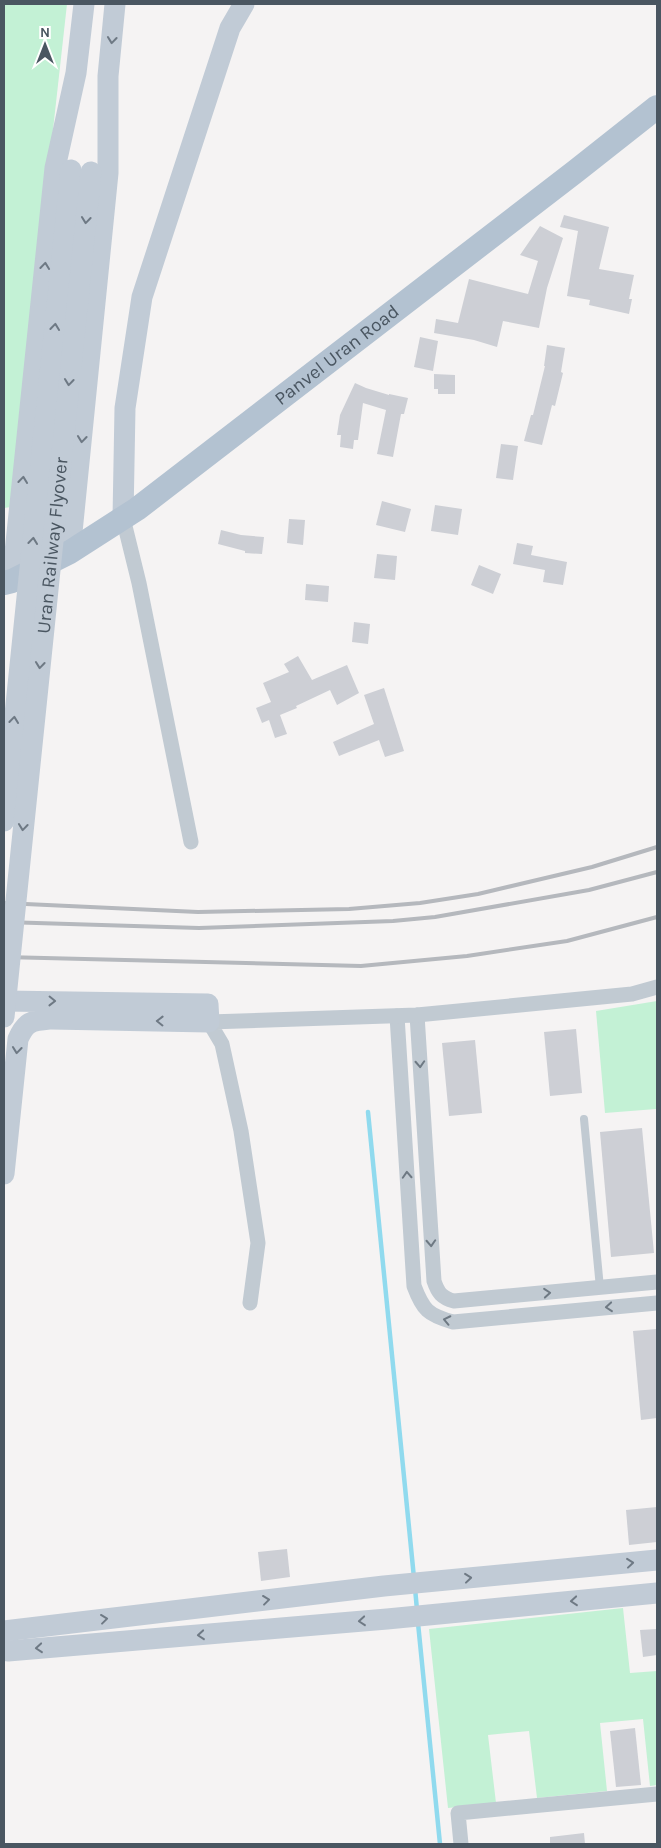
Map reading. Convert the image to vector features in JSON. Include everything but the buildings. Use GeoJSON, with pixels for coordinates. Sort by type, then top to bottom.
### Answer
{"type":"FeatureCollection","features":[{"type":"Feature","properties":{"kind":"main road"},"geometry":{"type":"LineString","coordinates":[[8,582],[55,168],[76,73],[84,4]]}},
{"type":"Feature","properties":{"kind":"main road"},"geometry":{"type":"LineString","coordinates":[[70,552],[108,173],[108,76],[115,4]]}},
{"type":"Feature","properties":{"kind":"main road"},"geometry":{"type":"LineString","coordinates":[[124,518],[125,408],[142,297],[230,28],[244,4]]}},
{"type":"Feature","properties":{"kind":"main road","name":"Uran Railway Flyover"},"geometry":{"type":"LineString","coordinates":[[4,1017],[81,171],[76,73]]}},
{"type":"Feature","properties":{"kind":"main road","name":"Uran Railway Flyover"},"geometry":{"type":"LineString","coordinates":[[4,821],[81,171],[108,76]]}},
{"type":"Feature","properties":{"kind":"main road","name":"Panvel Uran Road"},"geometry":{"type":"LineString","coordinates":[[8,582],[70,552],[124,518],[657,107]]}},
{"type":"Feature","properties":{"kind":"main road"},"geometry":{"type":"LineString","coordinates":[[4,1001],[209,1013]]}},
{"type":"Feature","properties":{"kind":"main road"},"geometry":{"type":"LineString","coordinates":[[4,1174],[18,1039],[24,1026],[35,1020],[209,1013]]}},
{"type":"Feature","properties":{"kind":"main road"},"geometry":{"type":"LineString","coordinates":[[4,1631],[414,1583],[657,1560]]}},
{"type":"Feature","properties":{"kind":"main road"},"geometry":{"type":"LineString","coordinates":[[4,1649],[8,1651],[418,1616],[657,1593]]}},
{"type":"Feature","properties":{"kind":"street"},"geometry":{"type":"LineString","coordinates":[[124,518],[139,583],[191,842]]}},
{"type":"Feature","properties":{"kind":"street"},"geometry":{"type":"LineString","coordinates":[[250,1303],[258,1243],[241,1131],[222,1044],[209,1013],[417,1015],[632,994],[657,987]]}},
{"type":"Feature","properties":{"kind":"street"},"geometry":{"type":"LineString","coordinates":[[417,1015],[434,1282],[437,1291],[445,1299],[454,1302],[657,1282]]}},
{"type":"Feature","properties":{"kind":"street"},"geometry":{"type":"LineString","coordinates":[[397,1016],[414,1286],[420,1302],[434,1317],[452,1322],[657,1303]]}},
{"type":"Feature","properties":{"kind":"street"},"geometry":{"type":"LineString","coordinates":[[461,1844],[458,1813],[657,1794]]}},
{"type":"Feature","properties":{"kind":"lane"},"geometry":{"type":"LineString","coordinates":[[584,1119],[600,1288]]}},
{"type":"Feature","properties":{"kind":"green space"},"geometry":{"type":"Polygon","coordinates":[[[4,4],[67,4],[11,507],[4,508],[4,4]]]}},
{"type":"Feature","properties":{"kind":"green space"},"geometry":{"type":"Polygon","coordinates":[[[657,1001],[657,1118],[656,1109],[605,1113],[596,1011],[657,1001]]]}},
{"type":"Feature","properties":{"kind":"green space"},"geometry":{"type":"Polygon","coordinates":[[[623,1608],[630,1673],[657,1671],[657,1785],[650,1786],[643,1719],[600,1723],[607,1791],[537,1798],[529,1731],[488,1735],[496,1803],[448,1808],[429,1629],[623,1608]]]}},
{"type":"Feature","properties":{"kind":"waterway"},"geometry":{"type":"LineString","coordinates":[[368,1112],[414,1578]]}},
{"type":"Feature","properties":{"kind":"waterway"},"geometry":{"type":"LineString","coordinates":[[415,1588],[417,1610]]}},
{"type":"Feature","properties":{"kind":"waterway"},"geometry":{"type":"LineString","coordinates":[[418,1623],[440,1844]]}},
{"type":"Feature","properties":{"kind":"railway"},"geometry":{"type":"LineString","coordinates":[[4,903],[198,912],[349,909],[420,903],[478,894],[592,867],[657,847]]}},
{"type":"Feature","properties":{"kind":"railway"},"geometry":{"type":"LineString","coordinates":[[4,922],[199,928],[393,921],[435,917],[589,890],[657,872]]}},
{"type":"Feature","properties":{"kind":"railway"},"geometry":{"type":"LineString","coordinates":[[4,957],[361,966],[467,956],[567,941],[657,917]]}}]}
